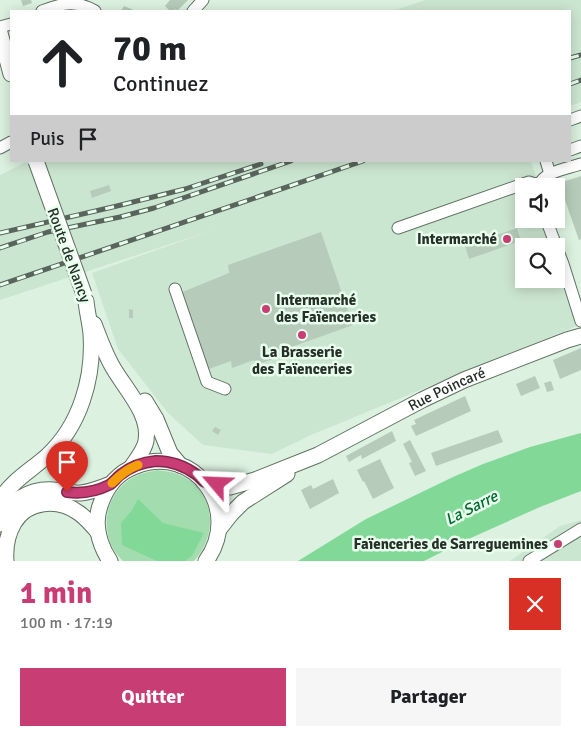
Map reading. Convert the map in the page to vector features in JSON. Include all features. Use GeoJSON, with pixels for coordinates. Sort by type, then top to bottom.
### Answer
{"type":"FeatureCollection","features":[{"type":"Feature","properties":{"kind":"main road"},"geometry":{"type":"LineString","coordinates":[[0,33],[10,70]]}},
{"type":"Feature","properties":{"kind":"main road","name":"Route de Nancy"},"geometry":{"type":"LineString","coordinates":[[36,162],[103,348],[145,422],[146,440],[143,449],[131,468]]}},
{"type":"Feature","properties":{"kind":"main road"},"geometry":{"type":"LineString","coordinates":[[0,500],[8,488],[48,455],[72,424],[78,412],[87,385],[91,354],[91,334],[85,297]]}},
{"type":"Feature","properties":{"kind":"main road","name":"Rue Poincaré"},"geometry":{"type":"LineString","coordinates":[[220,528],[243,502],[318,455],[464,380],[581,336]]}},
{"type":"Feature","properties":{"kind":"main road","name":"Route de Nancy"},"geometry":{"type":"LineString","coordinates":[[103,348],[145,401],[156,419],[170,453],[180,465]]}},
{"type":"Feature","properties":{"kind":"main road","name":"Rue Poincaré"},"geometry":{"type":"LineString","coordinates":[[204,482],[230,487],[255,480],[318,455]]}},
{"type":"Feature","properties":{"kind":"main road"},"geometry":{"type":"LineString","coordinates":[[110,561],[104,552],[98,532],[97,519],[104,495],[120,475],[142,463],[155,461],[180,465],[193,472],[212,492],[220,516],[220,528],[212,553],[206,561]]}},
{"type":"Feature","properties":{"kind":"main road"},"geometry":{"type":"LineString","coordinates":[[0,524],[9,508],[19,498],[30,493],[54,490],[80,493],[111,484]]}},
{"type":"Feature","properties":{"kind":"main road"},"geometry":{"type":"LineString","coordinates":[[6,561],[5,551],[8,536],[14,523],[21,514],[41,504],[52,503],[78,512],[98,532]]}},
{"type":"Feature","properties":{"kind":"street"},"geometry":{"type":"LineString","coordinates":[[45,10],[70,0],[87,4],[94,10]]}},
{"type":"Feature","properties":{"kind":"street"},"geometry":{"type":"LineString","coordinates":[[194,10],[203,0]]}},
{"type":"Feature","properties":{"kind":"street"},"geometry":{"type":"LineString","coordinates":[[546,162],[550,174]]}},
{"type":"Feature","properties":{"kind":"street"},"geometry":{"type":"LineString","coordinates":[[544,178],[550,174],[581,164]]}},
{"type":"Feature","properties":{"kind":"street"},"geometry":{"type":"LineString","coordinates":[[398,228],[515,187]]}},
{"type":"Feature","properties":{"kind":"street"},"geometry":{"type":"LineString","coordinates":[[549,228],[581,321]]}},
{"type":"Feature","properties":{"kind":"street"},"geometry":{"type":"LineString","coordinates":[[175,289],[207,382],[226,389]]}},
{"type":"Feature","properties":{"kind":"street"},"geometry":{"type":"LineString","coordinates":[[529,561],[581,529]]}},
{"type":"Feature","properties":{"kind":"shaded area"},"geometry":{"type":"Polygon","coordinates":[[[425,0],[581,0],[581,102],[571,106],[571,10],[396,10],[425,0]]]}},
{"type":"Feature","properties":{"kind":"shaded area"},"geometry":{"type":"Polygon","coordinates":[[[26,162],[531,162],[536,178],[515,178],[515,228],[553,228],[556,238],[515,238],[515,288],[565,288],[565,270],[581,324],[311,435],[272,454],[203,445],[168,413],[118,349],[92,273],[213,230],[0,300],[0,175],[26,162]]]}},
{"type":"Feature","properties":{"kind":"shaded area"},"geometry":{"type":"Polygon","coordinates":[[[157,470],[180,475],[192,482],[206,502],[210,514],[210,526],[202,550],[194,561],[123,561],[109,540],[107,516],[110,504],[116,494],[124,484],[134,477],[157,470]]]}},
{"type":"Feature","properties":{"kind":"shaded area","name":"Faïenceries de Sarreguemines"},"geometry":{"type":"Polygon","coordinates":[[[581,520],[581,561],[510,561],[560,526],[581,520]]]}},
{"type":"Feature","properties":{"kind":"water","name":"La Sarre"},"geometry":{"type":"Polygon","coordinates":[[[581,433],[581,491],[540,507],[424,561],[298,561],[366,519],[453,477],[530,447],[581,433]]]}},
{"type":"Feature","properties":{"kind":"water"},"geometry":{"type":"Polygon","coordinates":[[[138,499],[163,523],[204,533],[192,556],[185,561],[157,561],[122,545],[121,523],[138,499]]]}},
{"type":"Feature","properties":{"kind":"building"},"geometry":{"type":"Polygon","coordinates":[[[21,0],[31,0],[32,3],[23,6],[21,0]]]}},
{"type":"Feature","properties":{"kind":"building"},"geometry":{"type":"Polygon","coordinates":[[[170,0],[188,0],[178,10],[169,10],[165,6],[170,0]]]}},
{"type":"Feature","properties":{"kind":"building"},"geometry":{"type":"Polygon","coordinates":[[[124,6],[134,10],[122,10],[124,6]]]}},
{"type":"Feature","properties":{"kind":"building"},"geometry":{"type":"Polygon","coordinates":[[[581,176],[581,239],[579,240],[565,200],[565,181],[581,176]]]}},
{"type":"Feature","properties":{"kind":"building"},"geometry":{"type":"Polygon","coordinates":[[[109,185],[111,191],[92,198],[90,191],[109,185]]]}},
{"type":"Feature","properties":{"kind":"building"},"geometry":{"type":"Polygon","coordinates":[[[517,228],[520,238],[515,238],[515,243],[469,259],[465,246],[517,228]]]}},
{"type":"Feature","properties":{"kind":"building","name":"Intermarché des Faïenceries"},"geometry":{"type":"Polygon","coordinates":[[[321,232],[353,325],[286,349],[288,354],[256,365],[254,360],[232,368],[231,361],[206,370],[180,293],[229,273],[228,265],[321,232]]]}},
{"type":"Feature","properties":{"kind":"building"},"geometry":{"type":"Polygon","coordinates":[[[129,309],[133,310],[133,318],[129,318],[129,309]]]}},
{"type":"Feature","properties":{"kind":"building"},"geometry":{"type":"Polygon","coordinates":[[[581,348],[581,370],[560,379],[553,360],[581,348]]]}},
{"type":"Feature","properties":{"kind":"building"},"geometry":{"type":"Polygon","coordinates":[[[535,376],[540,388],[521,396],[516,384],[535,376]]]}},
{"type":"Feature","properties":{"kind":"building"},"geometry":{"type":"Polygon","coordinates":[[[551,381],[554,390],[547,392],[544,383],[551,381]]]}},
{"type":"Feature","properties":{"kind":"building"},"geometry":{"type":"Polygon","coordinates":[[[465,396],[471,411],[416,436],[411,426],[416,424],[414,420],[465,396]]]}},
{"type":"Feature","properties":{"kind":"building"},"geometry":{"type":"Polygon","coordinates":[[[215,427],[221,430],[218,435],[212,431],[215,427]]]}},
{"type":"Feature","properties":{"kind":"building"},"geometry":{"type":"Polygon","coordinates":[[[498,430],[503,442],[436,466],[431,453],[498,430]]]}},
{"type":"Feature","properties":{"kind":"building"},"geometry":{"type":"Polygon","coordinates":[[[392,431],[396,441],[362,459],[361,455],[349,462],[346,456],[392,431]]]}},
{"type":"Feature","properties":{"kind":"building"},"geometry":{"type":"Polygon","coordinates":[[[410,440],[426,471],[415,476],[409,463],[412,462],[403,444],[410,440]]]}},
{"type":"Feature","properties":{"kind":"building"},"geometry":{"type":"Polygon","coordinates":[[[380,459],[394,488],[373,499],[357,470],[380,459]]]}},
{"type":"Feature","properties":{"kind":"building"},"geometry":{"type":"Polygon","coordinates":[[[333,479],[339,493],[310,509],[301,490],[311,485],[313,489],[333,479]]]}},
{"type":"Feature","properties":{"kind":"railway"},"geometry":{"type":"LineString","coordinates":[[571,58],[581,55]]}},
{"type":"Feature","properties":{"kind":"railway"},"geometry":{"type":"LineString","coordinates":[[571,84],[581,80]]}},
{"type":"Feature","properties":{"kind":"railway"},"geometry":{"type":"LineString","coordinates":[[0,248],[48,232],[154,208],[288,162]]}},
{"type":"Feature","properties":{"kind":"railway"},"geometry":{"type":"LineString","coordinates":[[0,285],[360,162]]}},
{"type":"Feature","properties":{"kind":"railway"},"geometry":{"type":"LineString","coordinates":[[0,233],[185,189],[261,164]]}},
{"type":"Feature","properties":{"kind":"slow traffic"},"geometry":{"type":"LineString","coordinates":[[112,483],[120,475],[138,465]]}},
{"type":"Feature","properties":{"kind":"place","name":"Intermarché"},"geometry":{"type":"Point","coordinates":[507,239]}},
{"type":"Feature","properties":{"kind":"place","name":"Intermarché des Faïenceries"},"geometry":{"type":"Point","coordinates":[266,309]}},
{"type":"Feature","properties":{"kind":"place","name":"La Brasserie des Faïenceries"},"geometry":{"type":"Point","coordinates":[302,335]}},
{"type":"Feature","properties":{"kind":"place","name":"Faïenceries de Sarreguemines"},"geometry":{"type":"Point","coordinates":[558,544]}},
{"type":"Feature","properties":{"kind":"route"},"geometry":{"type":"LineString","coordinates":[[67,492],[80,493],[95,490],[111,484],[131,468],[142,463],[155,461],[180,465],[189,469],[204,482],[217,484]]}}]}
